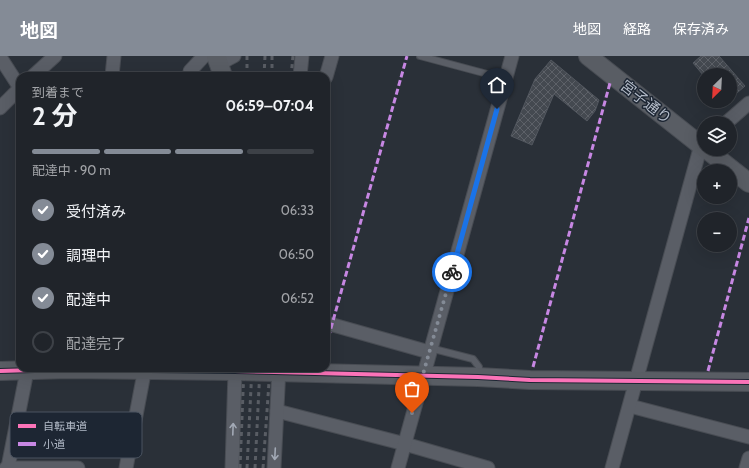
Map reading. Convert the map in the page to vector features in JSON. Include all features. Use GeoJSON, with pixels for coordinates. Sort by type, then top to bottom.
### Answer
{"type":"FeatureCollection","features":[{"type":"Feature","properties":{"kind":"street"},"geometry":{"type":"LineString","coordinates":[[37,72],[55,56]]}},
{"type":"Feature","properties":{"kind":"street"},"geometry":{"type":"LineString","coordinates":[[112,72],[114,56]]}},
{"type":"Feature","properties":{"kind":"street"},"geometry":{"type":"LineString","coordinates":[[300,72],[302,56]]}},
{"type":"Feature","properties":{"kind":"street"},"geometry":{"type":"LineString","coordinates":[[327,72],[332,56]]}},
{"type":"Feature","properties":{"kind":"street"},"geometry":{"type":"LineString","coordinates":[[398,468],[512,56]]}},
{"type":"Feature","properties":{"kind":"street"},"geometry":{"type":"LineString","coordinates":[[0,57],[16,82]]}},
{"type":"Feature","properties":{"kind":"street","name":"宮子通り"},"geometry":{"type":"LineString","coordinates":[[592,57],[697,140]]}},
{"type":"Feature","properties":{"kind":"street"},"geometry":{"type":"LineString","coordinates":[[190,72],[219,62]]}},
{"type":"Feature","properties":{"kind":"street"},"geometry":{"type":"LineString","coordinates":[[0,108],[16,92]]}},
{"type":"Feature","properties":{"kind":"street"},"geometry":{"type":"LineString","coordinates":[[734,116],[749,103]]}},
{"type":"Feature","properties":{"kind":"street"},"geometry":{"type":"LineString","coordinates":[[612,468],[630,406],[635,380],[701,156]]}},
{"type":"Feature","properties":{"kind":"street","name":"宮子通り"},"geometry":{"type":"LineString","coordinates":[[716,156],[749,183]]}},
{"type":"Feature","properties":{"kind":"street"},"geometry":{"type":"LineString","coordinates":[[330,324],[430,350]]}},
{"type":"Feature","properties":{"kind":"street"},"geometry":{"type":"LineString","coordinates":[[0,371],[16,371]]}},
{"type":"Feature","properties":{"kind":"street"},"geometry":{"type":"LineString","coordinates":[[19,412],[27,372]]}},
{"type":"Feature","properties":{"kind":"street"},"geometry":{"type":"LineString","coordinates":[[137,412],[144,372]]}},
{"type":"Feature","properties":{"kind":"street"},"geometry":{"type":"LineString","coordinates":[[232,468],[235,372]]}},
{"type":"Feature","properties":{"kind":"street"},"geometry":{"type":"LineString","coordinates":[[274,468],[279,372]]}},
{"type":"Feature","properties":{"kind":"street"},"geometry":{"type":"LineString","coordinates":[[327,372],[530,380],[749,382]]}},
{"type":"Feature","properties":{"kind":"street"},"geometry":{"type":"LineString","coordinates":[[630,406],[749,437]]}},
{"type":"Feature","properties":{"kind":"street"},"geometry":{"type":"LineString","coordinates":[[277,411],[405,444],[488,468]]}},
{"type":"Feature","properties":{"kind":"street"},"geometry":{"type":"LineString","coordinates":[[10,453],[7,468],[78,468]]}},
{"type":"Feature","properties":{"kind":"street"},"geometry":{"type":"LineString","coordinates":[[126,468],[128,458]]}},
{"type":"Feature","properties":{"kind":"street"},"geometry":{"type":"LineString","coordinates":[[746,468],[749,458]]}},
{"type":"Feature","properties":{"kind":"lane"},"geometry":{"type":"LineString","coordinates":[[420,56],[506,79]]}},
{"type":"Feature","properties":{"kind":"lane"},"geometry":{"type":"LineString","coordinates":[[430,350],[473,359],[479,367],[478,377]]}},
{"type":"Feature","properties":{"kind":"building"},"geometry":{"type":"Polygon","coordinates":[[[701,56],[719,56],[729,68],[697,68],[693,63],[701,56]]]}},
{"type":"Feature","properties":{"kind":"building"},"geometry":{"type":"Polygon","coordinates":[[[551,60],[599,100],[595,111],[587,121],[554,94],[532,145],[511,136],[535,79],[551,60]]]}},
{"type":"Feature","properties":{"kind":"building"},"geometry":{"type":"Polygon","coordinates":[[[737,77],[745,86],[737,93],[737,77]]]}},
{"type":"Feature","properties":{"kind":"railway"},"geometry":{"type":"LineString","coordinates":[[247,56],[247,72]]}},
{"type":"Feature","properties":{"kind":"railway"},"geometry":{"type":"LineString","coordinates":[[264,72],[265,56]]}},
{"type":"Feature","properties":{"kind":"railway"},"geometry":{"type":"LineString","coordinates":[[272,56],[272,72]]}},
{"type":"Feature","properties":{"kind":"railway"},"geometry":{"type":"LineString","coordinates":[[291,72],[293,56]]}},
{"type":"Feature","properties":{"kind":"railway"},"geometry":{"type":"LineString","coordinates":[[240,468],[244,372]]}},
{"type":"Feature","properties":{"kind":"railway"},"geometry":{"type":"LineString","coordinates":[[247,468],[252,372]]}},
{"type":"Feature","properties":{"kind":"railway"},"geometry":{"type":"LineString","coordinates":[[255,468],[260,372]]}},
{"type":"Feature","properties":{"kind":"railway"},"geometry":{"type":"LineString","coordinates":[[263,468],[270,372]]}},
{"type":"Feature","properties":{"kind":"marked path"},"geometry":{"type":"LineString","coordinates":[[330,332],[407,56]]}},
{"type":"Feature","properties":{"kind":"marked path"},"geometry":{"type":"LineString","coordinates":[[533,367],[610,83]]}},
{"type":"Feature","properties":{"kind":"marked path"},"geometry":{"type":"LineString","coordinates":[[708,371],[749,218]]}},
{"type":"Feature","properties":{"kind":"cycle path"},"geometry":{"type":"LineString","coordinates":[[0,371],[16,371]]}},
{"type":"Feature","properties":{"kind":"cycle path"},"geometry":{"type":"LineString","coordinates":[[276,372],[478,377],[530,380],[749,382]]}},
{"type":"Feature","properties":{"kind":"way so far"},"geometry":{"type":"LineString","coordinates":[[412,413],[452,272]]}},
{"type":"Feature","properties":{"kind":"route"},"geometry":{"type":"LineString","coordinates":[[452,272],[497,109]]}}]}
